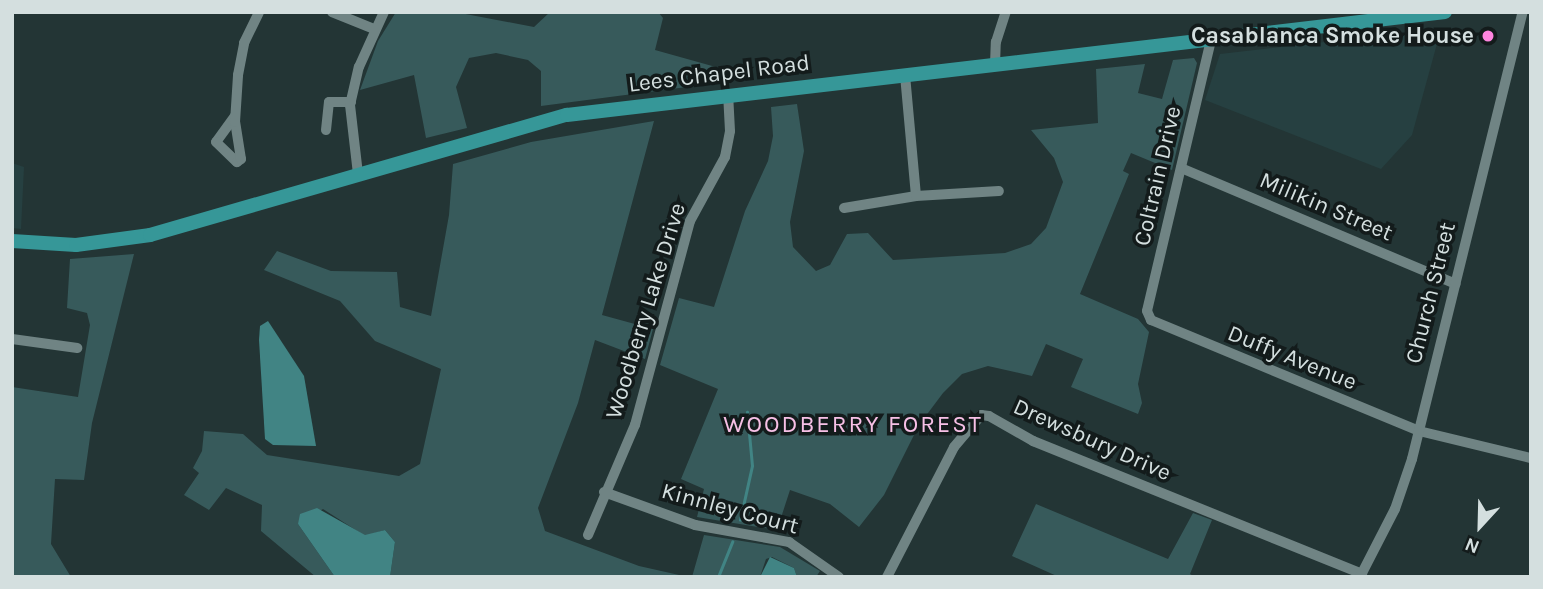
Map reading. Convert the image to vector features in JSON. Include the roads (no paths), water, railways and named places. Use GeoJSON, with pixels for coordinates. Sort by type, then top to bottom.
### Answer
{"type":"FeatureCollection","features":[{"type":"Feature","properties":{"kind":"main road","name":"Lees Chapel Road"},"geometry":{"type":"LineString","coordinates":[[12,241],[67,245],[131,239],[542,120],[1445,12]]}},
{"type":"Feature","properties":{"kind":"street"},"geometry":{"type":"LineString","coordinates":[[235,116],[217,146],[237,162],[241,159],[235,116],[244,43],[259,12]]}},
{"type":"Feature","properties":{"kind":"street"},"geometry":{"type":"LineString","coordinates":[[332,12],[374,29]]}},
{"type":"Feature","properties":{"kind":"street"},"geometry":{"type":"LineString","coordinates":[[359,174],[351,102],[374,29],[384,12]]}},
{"type":"Feature","properties":{"kind":"street"},"geometry":{"type":"LineString","coordinates":[[995,65],[996,42],[1006,12]]}},
{"type":"Feature","properties":{"kind":"street","name":"Church Street"},"geometry":{"type":"LineString","coordinates":[[1361,576],[1395,509],[1419,430],[1523,12]]}},
{"type":"Feature","properties":{"kind":"street","name":"Coltrain Drive"},"geometry":{"type":"LineString","coordinates":[[1151,320],[1147,311],[1211,40]]}},
{"type":"Feature","properties":{"kind":"street"},"geometry":{"type":"LineString","coordinates":[[905,75],[916,196]]}},
{"type":"Feature","properties":{"kind":"street","name":"Woodberry Lake Drive"},"geometry":{"type":"LineString","coordinates":[[587,536],[642,403],[690,221],[725,158],[728,96]]}},
{"type":"Feature","properties":{"kind":"street"},"geometry":{"type":"LineString","coordinates":[[326,130],[329,102],[351,102]]}},
{"type":"Feature","properties":{"kind":"street","name":"Milikin Street"},"geometry":{"type":"LineString","coordinates":[[1181,169],[1455,284]]}},
{"type":"Feature","properties":{"kind":"street"},"geometry":{"type":"LineString","coordinates":[[844,208],[916,196],[999,191]]}},
{"type":"Feature","properties":{"kind":"street","name":"Duffy Avenue"},"geometry":{"type":"LineString","coordinates":[[1151,320],[1159,327],[1419,430],[1531,458]]}},
{"type":"Feature","properties":{"kind":"street"},"geometry":{"type":"LineString","coordinates":[[12,339],[78,348]]}},
{"type":"Feature","properties":{"kind":"street","name":"Drewsbury Drive"},"geometry":{"type":"LineString","coordinates":[[887,577],[954,447],[981,415],[989,415],[1034,441],[1361,576]]}},
{"type":"Feature","properties":{"kind":"street","name":"Kinnley Court"},"geometry":{"type":"LineString","coordinates":[[604,492],[695,525],[789,542],[839,577]]}},
{"type":"Feature","properties":{"kind":"water"},"geometry":{"type":"Polygon","coordinates":[[[268,321],[304,376],[316,446],[273,445],[265,439],[259,340],[260,326],[268,321]]]}},
{"type":"Feature","properties":{"kind":"water"},"geometry":{"type":"Polygon","coordinates":[[[317,508],[365,535],[385,530],[395,542],[390,577],[335,577],[298,524],[300,514],[317,508]]]}},
{"type":"Feature","properties":{"kind":"water"},"geometry":{"type":"Polygon","coordinates":[[[770,557],[794,568],[797,577],[760,577],[770,557]]]}},
{"type":"Feature","properties":{"kind":"waterway"},"geometry":{"type":"LineString","coordinates":[[740,520],[752,466],[747,412]]}},
{"type":"Feature","properties":{"kind":"waterway"},"geometry":{"type":"LineString","coordinates":[[718,577],[732,542]]}},
{"type":"Feature","properties":{"kind":"place","name":"Casablanca Smoke House"},"geometry":{"type":"Point","coordinates":[1488,36]}},
{"type":"Feature","properties":{"kind":"district","name":"WOODBERRY FOREST"},"geometry":{"type":"Point","coordinates":[853,425]}}]}
